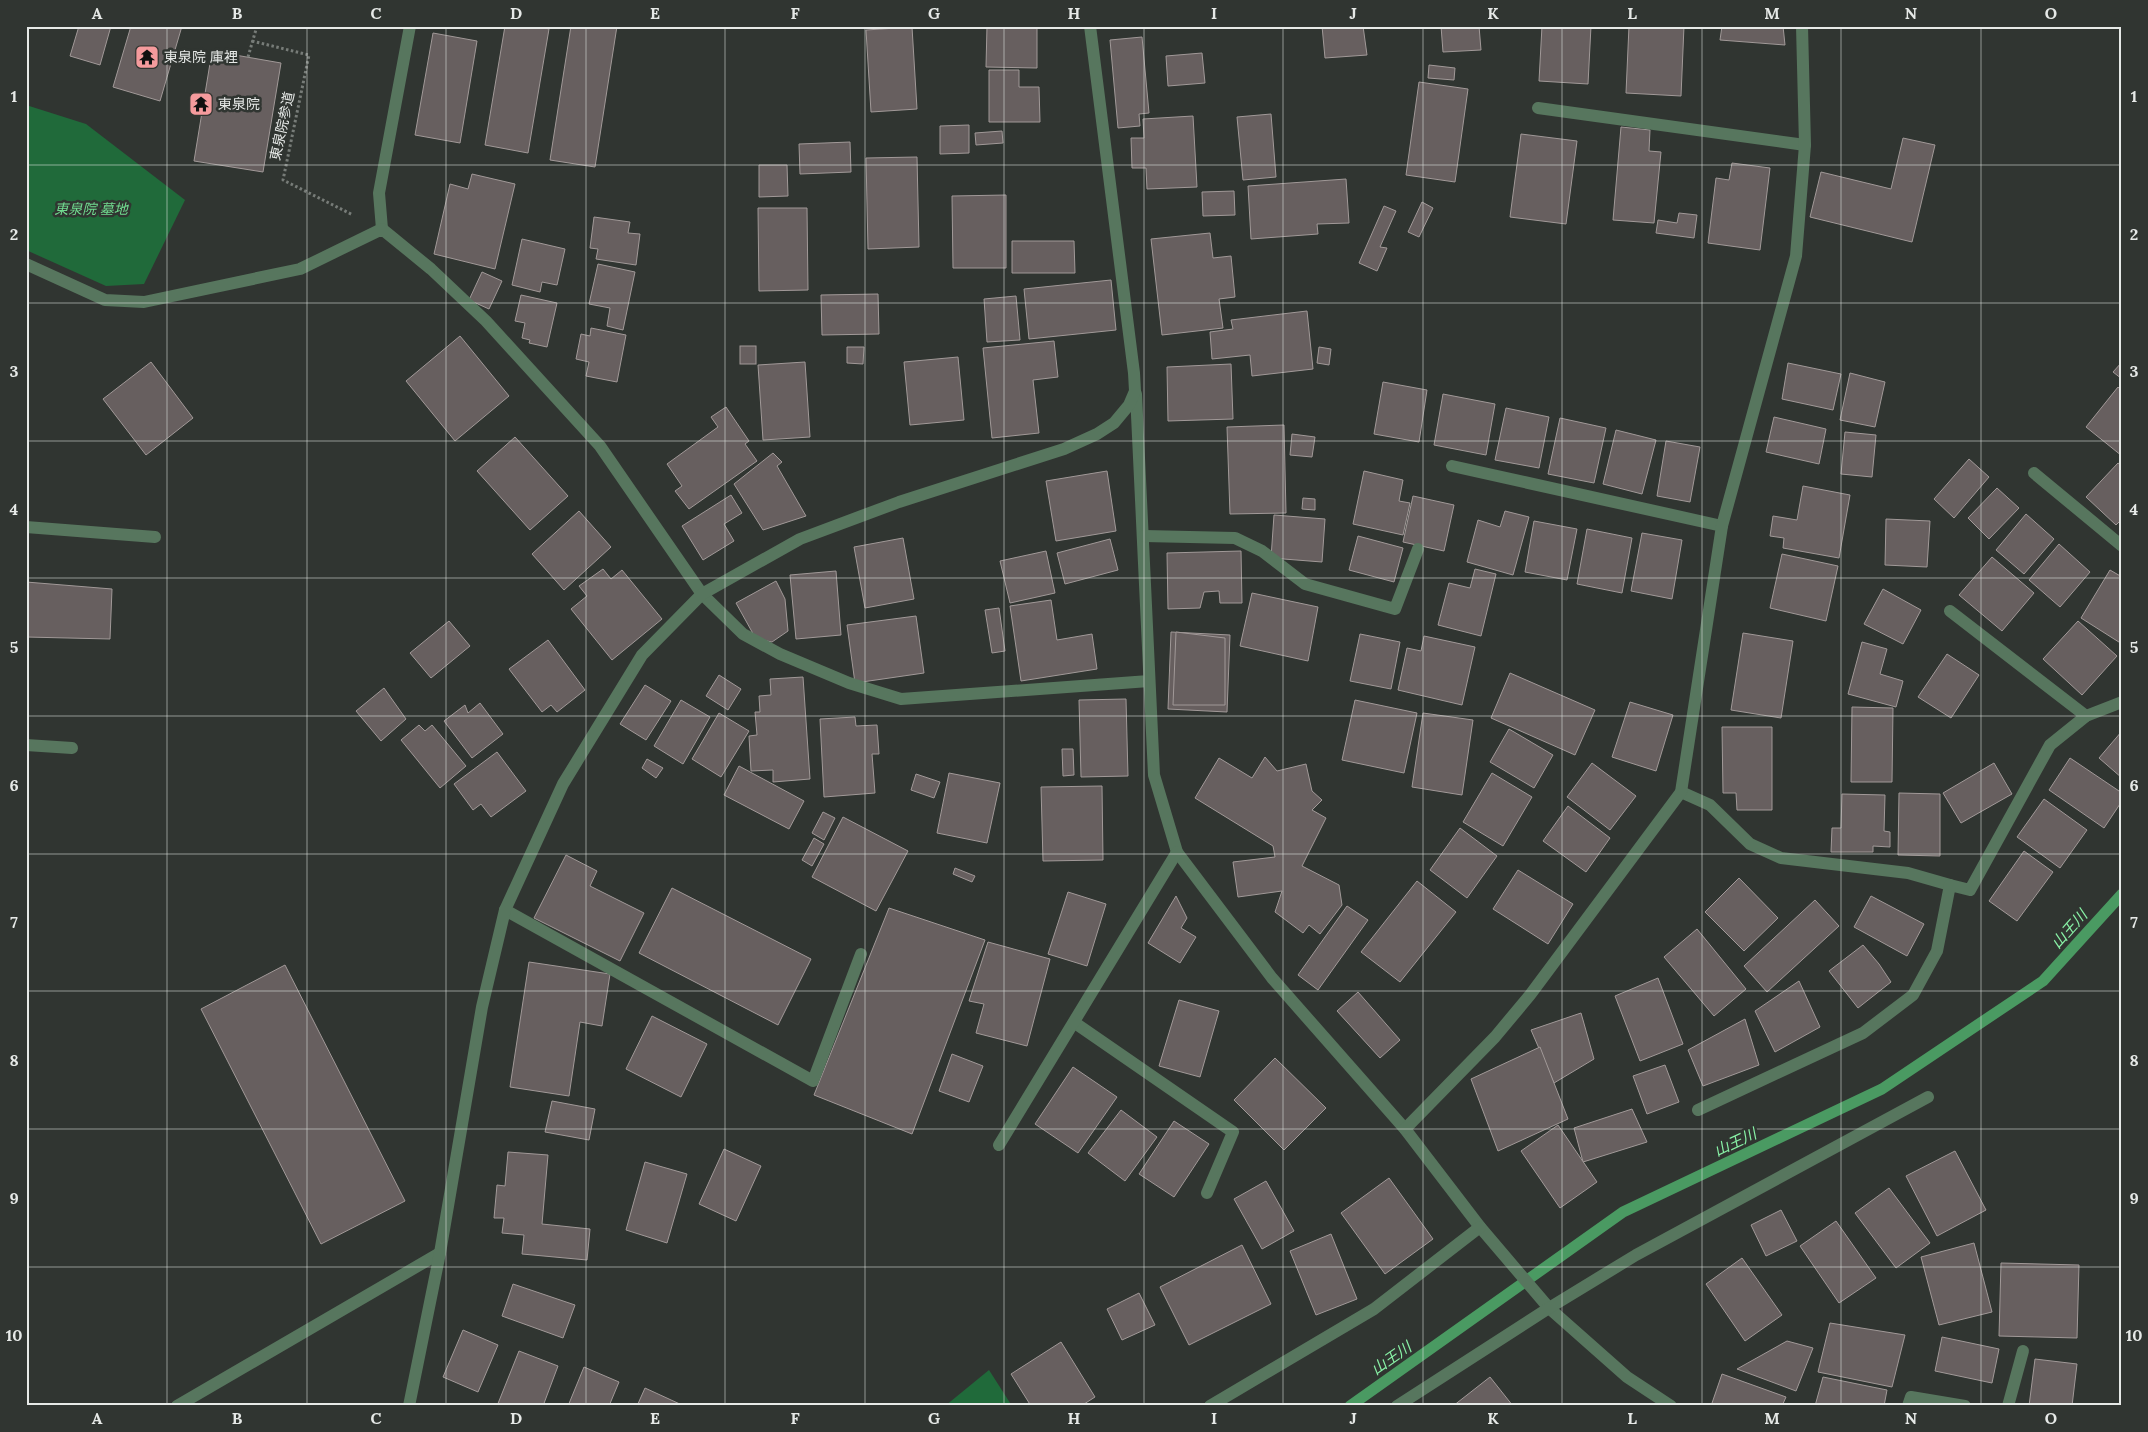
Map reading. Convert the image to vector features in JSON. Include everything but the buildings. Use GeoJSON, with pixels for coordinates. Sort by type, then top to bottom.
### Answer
{"type":"FeatureCollection","features":[{"type":"Feature","properties":{"kind":"street"},"geometry":{"type":"LineString","coordinates":[[410,26],[379,192],[382,228],[431,269],[486,321],[600,446],[702,594],[743,634],[780,654],[849,683],[901,699],[1149,681]]}},
{"type":"Feature","properties":{"kind":"street"},"geometry":{"type":"LineString","coordinates":[[1090,26],[1135,391],[1144,536],[1154,775],[1177,852],[1272,978],[1405,1129],[1480,1227],[1549,1308],[1626,1377],[1671,1406]]}},
{"type":"Feature","properties":{"kind":"street"},"geometry":{"type":"LineString","coordinates":[[1405,1129],[1495,1037],[1530,995],[1681,792],[1722,526],[1796,256],[1805,145],[1802,26]]}},
{"type":"Feature","properties":{"kind":"street"},"geometry":{"type":"LineString","coordinates":[[1538,108],[1805,145]]}},
{"type":"Feature","properties":{"kind":"street"},"geometry":{"type":"LineString","coordinates":[[26,264],[105,300],[144,302],[300,270],[382,228]]}},
{"type":"Feature","properties":{"kind":"street"},"geometry":{"type":"LineString","coordinates":[[409,1406],[440,1253],[482,1006],[505,910],[563,784],[642,655],[702,594],[800,539],[899,502],[1064,449],[1086,440],[1121,416],[1130,405],[1135,391]]}},
{"type":"Feature","properties":{"kind":"street"},"geometry":{"type":"LineString","coordinates":[[1452,466],[1722,526]]}},
{"type":"Feature","properties":{"kind":"street"},"geometry":{"type":"LineString","coordinates":[[2034,473],[2122,546]]}},
{"type":"Feature","properties":{"kind":"street"},"geometry":{"type":"LineString","coordinates":[[26,527],[155,537]]}},
{"type":"Feature","properties":{"kind":"street"},"geometry":{"type":"LineString","coordinates":[[1144,536],[1235,538],[1262,551],[1305,584],[1396,609],[1418,549]]}},
{"type":"Feature","properties":{"kind":"street"},"geometry":{"type":"LineString","coordinates":[[1950,611],[2086,716]]}},
{"type":"Feature","properties":{"kind":"street"},"geometry":{"type":"LineString","coordinates":[[1681,792],[1710,805],[1750,844],[1781,858],[1908,873],[1970,890],[2050,745],[2086,716],[2122,702]]}},
{"type":"Feature","properties":{"kind":"street"},"geometry":{"type":"LineString","coordinates":[[26,745],[72,748]]}},
{"type":"Feature","properties":{"kind":"street"},"geometry":{"type":"LineString","coordinates":[[999,1145],[1075,1023],[1177,852]]}},
{"type":"Feature","properties":{"kind":"street"},"geometry":{"type":"LineString","coordinates":[[1698,1110],[1863,1033],[1913,995],[1937,951],[1950,885]]}},
{"type":"Feature","properties":{"kind":"street"},"geometry":{"type":"LineString","coordinates":[[505,910],[813,1081],[860,954]]}},
{"type":"Feature","properties":{"kind":"street"},"geometry":{"type":"LineString","coordinates":[[1075,1023],[1233,1132],[1207,1193]]}},
{"type":"Feature","properties":{"kind":"street"},"geometry":{"type":"LineString","coordinates":[[1397,1406],[1549,1308],[1636,1255],[1928,1097]]}},
{"type":"Feature","properties":{"kind":"street"},"geometry":{"type":"LineString","coordinates":[[1210,1406],[1374,1309],[1480,1227]]}},
{"type":"Feature","properties":{"kind":"street"},"geometry":{"type":"LineString","coordinates":[[177,1406],[440,1253]]}},
{"type":"Feature","properties":{"kind":"street"},"geometry":{"type":"LineString","coordinates":[[2008,1406],[2023,1351]]}},
{"type":"Feature","properties":{"kind":"street"},"geometry":{"type":"LineString","coordinates":[[1908,1406],[1911,1397],[1965,1406]]}},
{"type":"Feature","properties":{"kind":"path"},"geometry":{"type":"LineString","coordinates":[[248,57],[257,26]]}},
{"type":"Feature","properties":{"kind":"path","name":"東泉院参道"},"geometry":{"type":"LineString","coordinates":[[252,41],[309,55],[283,180],[382,228]]}},
{"type":"Feature","properties":{"kind":"green space","name":"東泉院 墓地"},"geometry":{"type":"Polygon","coordinates":[[[26,105],[86,124],[185,200],[144,284],[106,286],[26,250],[26,105]]]}},
{"type":"Feature","properties":{"kind":"green space"},"geometry":{"type":"Polygon","coordinates":[[[989,1370],[1012,1406],[945,1406],[989,1370]]]}},
{"type":"Feature","properties":{"kind":"waterway","name":"山王川"},"geometry":{"type":"LineString","coordinates":[[1350,1406],[1623,1212],[1882,1089],[2043,981],[2122,894]]}},
{"type":"Feature","properties":{"kind":"place","name":"東泉院 庫裡"},"geometry":{"type":"Point","coordinates":[147,57]}},
{"type":"Feature","properties":{"kind":"place","name":"東泉院"},"geometry":{"type":"Point","coordinates":[201,104]}}]}
